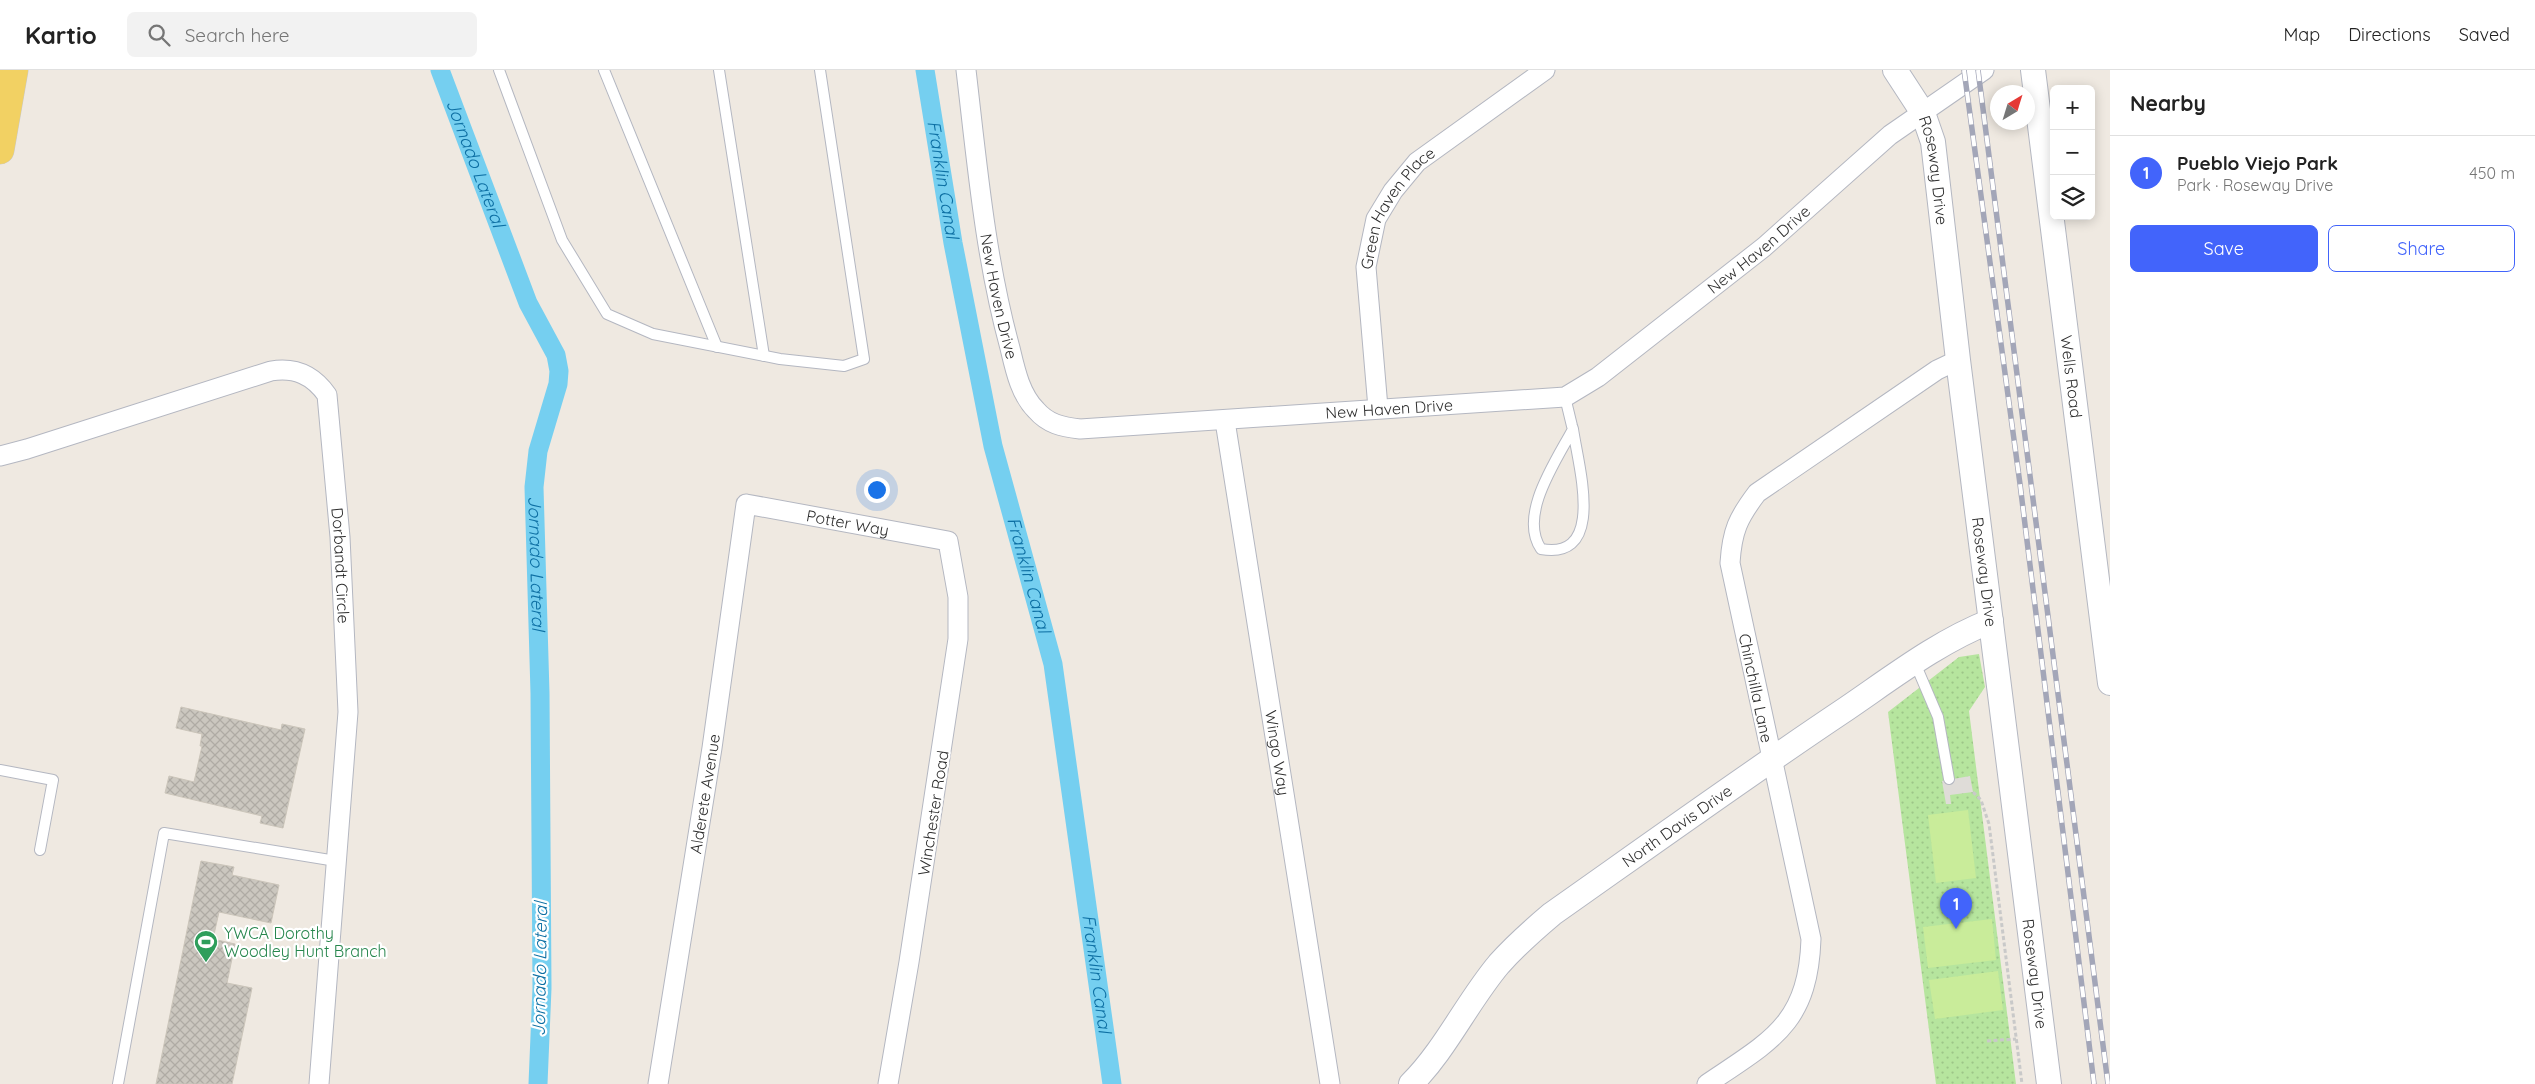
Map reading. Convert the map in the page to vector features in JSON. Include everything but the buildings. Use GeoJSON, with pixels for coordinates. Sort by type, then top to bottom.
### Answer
{"type":"FeatureCollection","features":[{"type":"Feature","properties":{"kind":"main road"},"geometry":{"type":"LineString","coordinates":[[0,150],[14,70]]}},
{"type":"Feature","properties":{"kind":"street","name":"New Haven Drive"},"geometry":{"type":"LineString","coordinates":[[966,70],[982,204],[1002,318],[1018,381],[1035,410],[1059,426],[1080,430],[1565,396],[1598,377],[1757,252],[1890,135],[1984,70]]}},
{"type":"Feature","properties":{"kind":"street","name":"Green Haven Place"},"geometry":{"type":"LineString","coordinates":[[1378,408],[1366,267],[1376,219],[1393,191],[1417,162],[1545,70]]}},
{"type":"Feature","properties":{"kind":"street","name":"Roseway Drive"},"geometry":{"type":"LineString","coordinates":[[1895,70],[1923,113],[1933,142],[1958,360],[2049,1084]]}},
{"type":"Feature","properties":{"kind":"street","name":"Wells Road"},"geometry":{"type":"LineString","coordinates":[[2033,70],[2110,683]]}},
{"type":"Feature","properties":{"kind":"street","name":"Chinchilla Lane"},"geometry":{"type":"LineString","coordinates":[[1707,1084],[1772,1040],[1795,1011],[1807,977],[1811,939],[1730,563],[1731,540],[1738,518],[1757,493],[1937,370],[1958,360]]}},
{"type":"Feature","properties":{"kind":"street","name":"Dorbandt Circle"},"geometry":{"type":"LineString","coordinates":[[0,456],[271,371],[293,370],[305,374],[320,384],[327,395],[330,408],[345,607],[348,712],[319,1084]]}},
{"type":"Feature","properties":{"kind":"street","name":"Wingo Way"},"geometry":{"type":"LineString","coordinates":[[1225,421],[1330,1084]]}},
{"type":"Feature","properties":{"kind":"street","name":"Potter Way"},"geometry":{"type":"LineString","coordinates":[[746,504],[948,541]]}},
{"type":"Feature","properties":{"kind":"street","name":"Alderete Avenue"},"geometry":{"type":"LineString","coordinates":[[658,1084],[712,748],[746,504]]}},
{"type":"Feature","properties":{"kind":"street","name":"Winchester Road"},"geometry":{"type":"LineString","coordinates":[[888,1084],[909,962],[957,647],[958,597],[948,541]]}},
{"type":"Feature","properties":{"kind":"street","name":"North Davis Drive"},"geometry":{"type":"LineString","coordinates":[[1411,1084],[1431,1061],[1498,965],[1523,938],[1552,914],[1771,759],[1915,663],[1963,632],[1992,621]]}},
{"type":"Feature","properties":{"kind":"lane"},"geometry":{"type":"LineString","coordinates":[[499,70],[562,240],[607,314],[653,334],[764,356],[844,366],[864,359],[820,70]]}},
{"type":"Feature","properties":{"kind":"lane"},"geometry":{"type":"LineString","coordinates":[[604,70],[717,347]]}},
{"type":"Feature","properties":{"kind":"lane"},"geometry":{"type":"LineString","coordinates":[[720,70],[764,356]]}},
{"type":"Feature","properties":{"kind":"lane"},"geometry":{"type":"LineString","coordinates":[[1565,396],[1573,430],[1584,506],[1583,527],[1577,538],[1570,545],[1552,551],[1541,549],[1534,540],[1532,519],[1545,480],[1573,430]]}},
{"type":"Feature","properties":{"kind":"lane"},"geometry":{"type":"LineString","coordinates":[[1915,663],[1938,718],[1949,779]]}},
{"type":"Feature","properties":{"kind":"lane"},"geometry":{"type":"LineString","coordinates":[[0,770],[53,780],[40,850]]}},
{"type":"Feature","properties":{"kind":"lane"},"geometry":{"type":"LineString","coordinates":[[118,1084],[164,833],[336,861]]}},
{"type":"Feature","properties":{"kind":"path"},"geometry":{"type":"LineString","coordinates":[[1973,792],[1981,800],[1989,824],[2022,1084]]}},
{"type":"Feature","properties":{"kind":"path"},"geometry":{"type":"LineString","coordinates":[[1987,1042],[2016,1039]]}},
{"type":"Feature","properties":{"kind":"green space"},"geometry":{"type":"Polygon","coordinates":[[[1979,654],[1985,687],[1969,711],[2016,1084],[1936,1084],[1888,712],[1959,657],[1979,654]]]}},
{"type":"Feature","properties":{"kind":"green space"},"geometry":{"type":"Polygon","coordinates":[[[1968,810],[1976,878],[1936,883],[1928,815],[1968,810]]]}},
{"type":"Feature","properties":{"kind":"green space"},"geometry":{"type":"Polygon","coordinates":[[[1992,919],[1996,960],[1928,968],[1923,927],[1992,919]]]}},
{"type":"Feature","properties":{"kind":"green space"},"geometry":{"type":"Polygon","coordinates":[[[1998,971],[2003,1010],[1935,1019],[1929,980],[1998,971]]]}},
{"type":"Feature","properties":{"kind":"shaded area"},"geometry":{"type":"Polygon","coordinates":[[[1970,776],[1973,792],[1950,795],[1951,804],[1946,804],[1942,781],[1970,776]]]}},
{"type":"Feature","properties":{"kind":"waterway","name":"Jornado Lateral"},"geometry":{"type":"LineString","coordinates":[[440,70],[528,303],[556,355],[559,371],[558,384],[538,451],[534,487],[540,693],[542,988],[538,1084]]}},
{"type":"Feature","properties":{"kind":"waterway","name":"Franklin Canal"},"geometry":{"type":"LineString","coordinates":[[925,70],[953,243],[993,446],[1053,664],[1112,1084]]}},
{"type":"Feature","properties":{"kind":"railway"},"geometry":{"type":"LineString","coordinates":[[1964,70],[2020,484],[2094,1084]]}},
{"type":"Feature","properties":{"kind":"railway"},"geometry":{"type":"LineString","coordinates":[[1978,70],[2108,1084]]}},
{"type":"Feature","properties":{"kind":"place","name":"Pueblo Viejo Park"},"geometry":{"type":"Point","coordinates":[1956,929]}},
{"type":"Feature","properties":{"kind":"place","name":"YWCA Dorothy Woodley Hunt Branch"},"geometry":{"type":"Point","coordinates":[206,963]}}]}
